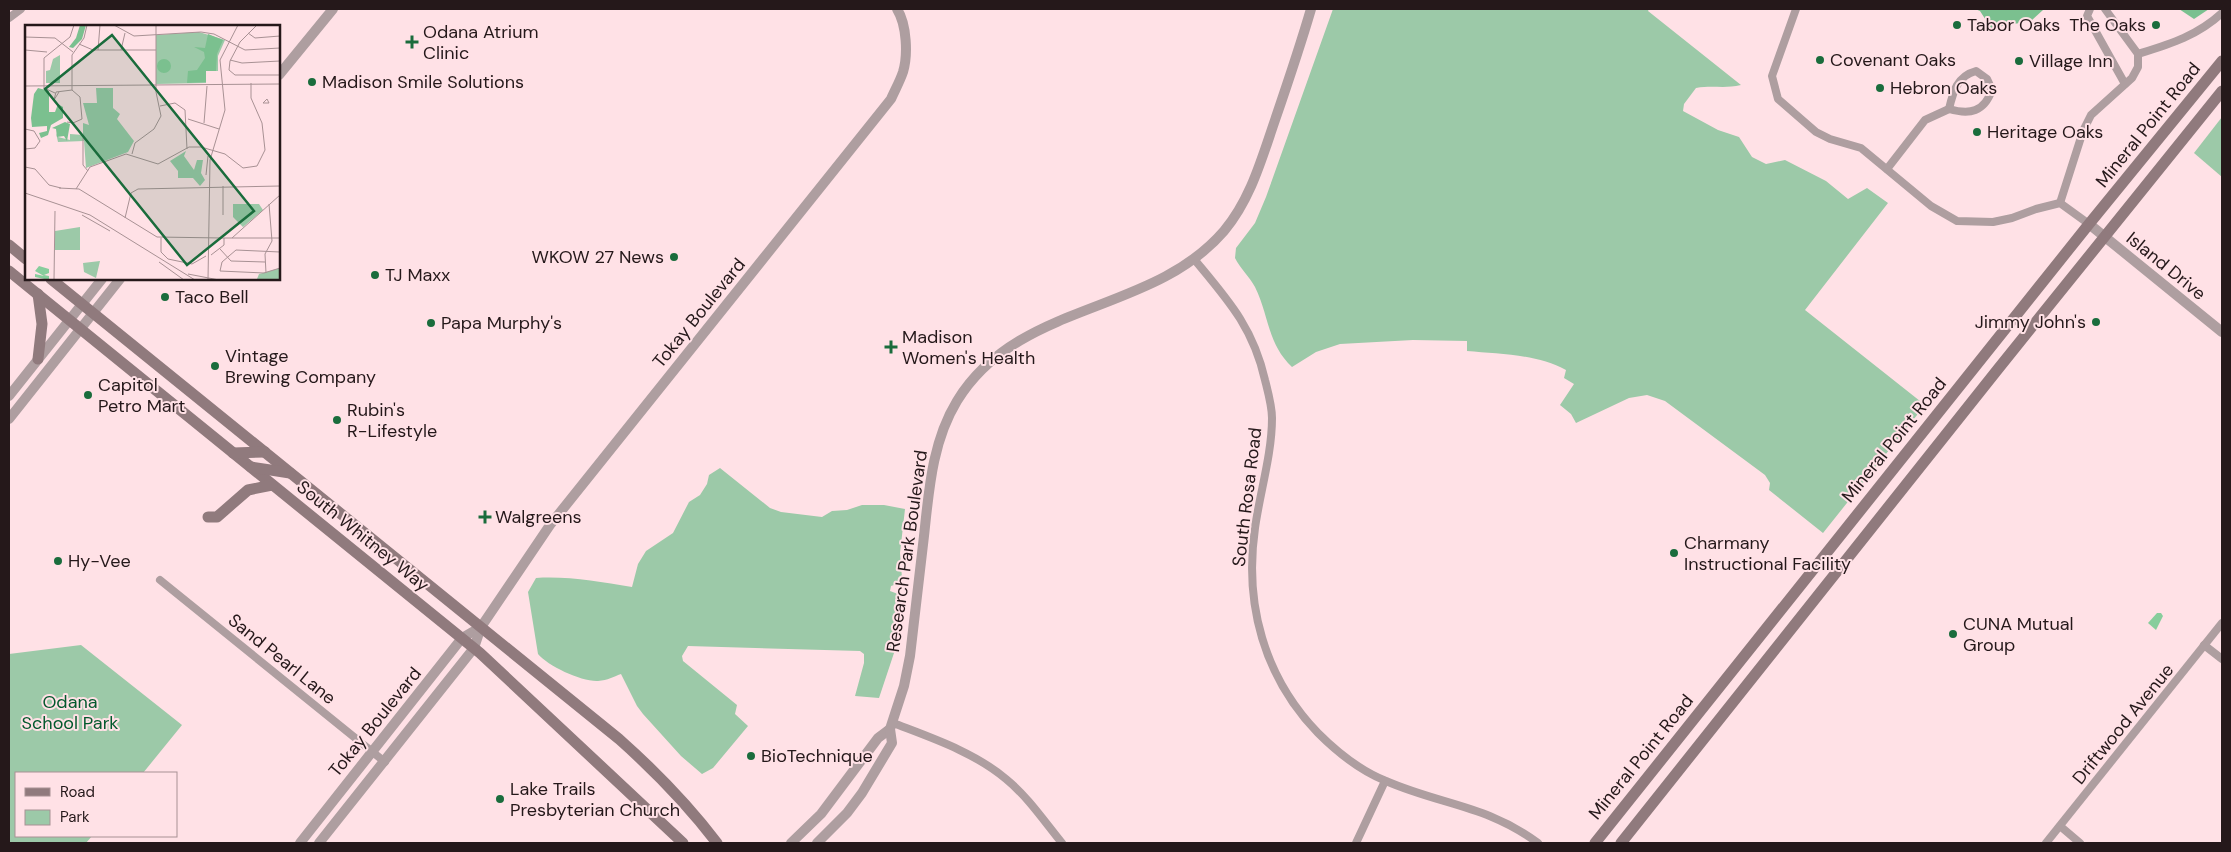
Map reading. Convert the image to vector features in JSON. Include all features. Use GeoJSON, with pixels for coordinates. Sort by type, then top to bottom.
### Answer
{"type":"FeatureCollection","features":[{"type":"Feature","properties":{"kind":"main road","name":"Mineral Point Road"},"geometry":{"type":"LineString","coordinates":[[1595,843],[2089,224],[2222,61]]}},
{"type":"Feature","properties":{"kind":"main road","name":"Mineral Point Road"},"geometry":{"type":"LineString","coordinates":[[1621,843],[2222,91]]}},
{"type":"Feature","properties":{"kind":"main road"},"geometry":{"type":"LineString","coordinates":[[9,245],[25,258]]}},
{"type":"Feature","properties":{"kind":"main road","name":"South Whitney Way"},"geometry":{"type":"LineString","coordinates":[[9,271],[474,648],[683,843]]}},
{"type":"Feature","properties":{"kind":"main road","name":"South Whitney Way"},"geometry":{"type":"LineString","coordinates":[[52,280],[619,739],[649,765],[694,814],[717,843]]}},
{"type":"Feature","properties":{"kind":"main road"},"geometry":{"type":"LineString","coordinates":[[38,294],[42,324],[38,359]]}},
{"type":"Feature","properties":{"kind":"main road"},"geometry":{"type":"LineString","coordinates":[[233,453],[265,452]]}},
{"type":"Feature","properties":{"kind":"main road"},"geometry":{"type":"LineString","coordinates":[[250,467],[291,473]]}},
{"type":"Feature","properties":{"kind":"main road"},"geometry":{"type":"LineString","coordinates":[[208,517],[217,518],[248,490],[272,484]]}},
{"type":"Feature","properties":{"kind":"street"},"geometry":{"type":"LineString","coordinates":[[9,18],[21,9]]}},
{"type":"Feature","properties":{"kind":"street"},"geometry":{"type":"LineString","coordinates":[[280,74],[333,9]]}},
{"type":"Feature","properties":{"kind":"street","name":"Tokay Boulevard"},"geometry":{"type":"LineString","coordinates":[[319,843],[474,648],[481,627],[550,525],[593,469],[891,99],[903,72],[906,45],[900,14],[897,9]]}},
{"type":"Feature","properties":{"kind":"street","name":"Research Park Boulevard"},"geometry":{"type":"LineString","coordinates":[[817,843],[847,813],[862,793],[892,744],[891,726],[904,686],[910,656],[936,452],[948,417],[958,400],[980,370],[1010,345],[1064,319],[1175,272],[1194,259],[1224,231],[1234,218],[1252,186],[1311,9]]}},
{"type":"Feature","properties":{"kind":"street"},"geometry":{"type":"LineString","coordinates":[[1796,9],[1772,76],[1778,99],[1816,132],[1830,139],[1861,148],[1931,206],[1958,221],[1993,222],[2060,203],[2089,224]]}},
{"type":"Feature","properties":{"kind":"street"},"geometry":{"type":"LineString","coordinates":[[2090,9],[2087,16],[2125,84]]}},
{"type":"Feature","properties":{"kind":"street"},"geometry":{"type":"LineString","coordinates":[[2060,203],[2083,131],[2091,115],[2125,84],[2138,67],[2138,54],[2105,9]]}},
{"type":"Feature","properties":{"kind":"street"},"geometry":{"type":"LineString","coordinates":[[2138,54],[2175,42],[2204,29],[2222,14]]}},
{"type":"Feature","properties":{"kind":"street"},"geometry":{"type":"LineString","coordinates":[[1886,169],[1925,120],[1948,109],[1964,114],[1981,108],[1988,100],[1992,90],[1987,79],[1976,71],[1966,73],[1955,88],[1948,109]]}},
{"type":"Feature","properties":{"kind":"street","name":"Island Drive"},"geometry":{"type":"LineString","coordinates":[[2089,224],[2222,332]]}},
{"type":"Feature","properties":{"kind":"street","name":"South Rosa Road"},"geometry":{"type":"LineString","coordinates":[[1194,259],[1236,310],[1249,332],[1260,357],[1267,389],[1272,418],[1255,529],[1251,574],[1255,616],[1268,657],[1286,694],[1317,732],[1345,757],[1385,781],[1491,815],[1521,830],[1538,843]]}},
{"type":"Feature","properties":{"kind":"street"},"geometry":{"type":"LineString","coordinates":[[9,396],[101,280]]}},
{"type":"Feature","properties":{"kind":"street"},"geometry":{"type":"LineString","coordinates":[[9,420],[119,280]]}},
{"type":"Feature","properties":{"kind":"street","name":"Sand Pearl Lane"},"geometry":{"type":"LineString","coordinates":[[160,580],[385,762]]}},
{"type":"Feature","properties":{"kind":"street","name":"Driftwood Avenue"},"geometry":{"type":"LineString","coordinates":[[2046,843],[2222,623]]}},
{"type":"Feature","properties":{"kind":"street","name":"Tokay Boulevard"},"geometry":{"type":"LineString","coordinates":[[300,843],[462,638],[481,627]]}},
{"type":"Feature","properties":{"kind":"street"},"geometry":{"type":"LineString","coordinates":[[2204,645],[2222,659]]}},
{"type":"Feature","properties":{"kind":"street"},"geometry":{"type":"LineString","coordinates":[[791,843],[821,814],[878,738],[891,726],[957,748],[996,771],[1033,805],[1062,843]]}},
{"type":"Feature","properties":{"kind":"street"},"geometry":{"type":"LineString","coordinates":[[1356,843],[1385,781]]}},
{"type":"Feature","properties":{"kind":"street"},"geometry":{"type":"LineString","coordinates":[[2060,826],[2080,843]]}},
{"type":"Feature","properties":{"kind":"green space"},"geometry":{"type":"Polygon","coordinates":[[[1333,9],[1649,9],[1648,11],[1741,85],[1696,88],[1684,104],[1683,111],[1718,130],[1739,137],[1752,157],[1766,164],[1785,160],[1826,181],[1848,199],[1867,188],[1888,203],[1805,310],[1925,405],[1823,533],[1769,490],[1770,483],[1765,475],[1665,401],[1647,395],[1629,398],[1576,423],[1571,414],[1560,405],[1574,384],[1564,378],[1566,370],[1543,361],[1518,356],[1467,351],[1467,341],[1413,340],[1340,344],[1316,352],[1292,367],[1284,358],[1273,339],[1260,297],[1235,258],[1236,248],[1255,223],[1266,197],[1333,9]]]}},
{"type":"Feature","properties":{"kind":"green space"},"geometry":{"type":"Polygon","coordinates":[[[2222,117],[2222,177],[2194,153],[2222,117]]]}},
{"type":"Feature","properties":{"kind":"green space"},"geometry":{"type":"Polygon","coordinates":[[[720,468],[770,508],[781,512],[822,517],[832,511],[847,510],[862,505],[884,505],[905,509],[900,553],[902,578],[897,584],[891,586],[890,591],[898,594],[901,600],[895,650],[879,698],[855,696],[864,663],[864,654],[860,651],[688,646],[682,656],[683,661],[737,705],[735,714],[748,726],[713,768],[702,774],[681,756],[643,714],[621,674],[608,679],[591,681],[557,668],[538,654],[528,592],[536,578],[596,581],[632,587],[638,564],[646,551],[673,533],[689,502],[700,495],[707,484],[709,475],[720,468]]]}},
{"type":"Feature","properties":{"kind":"green space","name":"Odana School Park"},"geometry":{"type":"Polygon","coordinates":[[[81,645],[182,725],[144,772],[15,772],[15,837],[91,837],[86,843],[9,843],[9,654],[81,645]]]}},
{"type":"Feature","properties":{"kind":"shaded area"},"geometry":{"type":"Polygon","coordinates":[[[1975,9],[2043,10],[2031,21],[1991,28],[1980,11],[1975,9]]]}},
{"type":"Feature","properties":{"kind":"shaded area"},"geometry":{"type":"Polygon","coordinates":[[[2179,9],[2209,9],[2194,19],[2179,9]]]}},
{"type":"Feature","properties":{"kind":"shaded area"},"geometry":{"type":"Polygon","coordinates":[[[2157,613],[2161,613],[2163,616],[2156,630],[2148,623],[2157,613]]]}},
{"type":"Feature","properties":{"kind":"place","name":"Tabor Oaks"},"geometry":{"type":"Point","coordinates":[1957,25]}},
{"type":"Feature","properties":{"kind":"place","name":"The Oaks"},"geometry":{"type":"Point","coordinates":[2156,25]}},
{"type":"Feature","properties":{"kind":"place","name":"Odana Atrium Clinic"},"geometry":{"type":"Point","coordinates":[412,42]}},
{"type":"Feature","properties":{"kind":"place","name":"Covenant Oaks"},"geometry":{"type":"Point","coordinates":[1820,60]}},
{"type":"Feature","properties":{"kind":"place","name":"Village Inn"},"geometry":{"type":"Point","coordinates":[2019,61]}},
{"type":"Feature","properties":{"kind":"place","name":"Madison Smile Solutions"},"geometry":{"type":"Point","coordinates":[312,82]}},
{"type":"Feature","properties":{"kind":"place","name":"Hebron Oaks"},"geometry":{"type":"Point","coordinates":[1880,88]}},
{"type":"Feature","properties":{"kind":"place","name":"Heritage Oaks"},"geometry":{"type":"Point","coordinates":[1977,132]}},
{"type":"Feature","properties":{"kind":"place","name":"WKOW 27 News"},"geometry":{"type":"Point","coordinates":[674,257]}},
{"type":"Feature","properties":{"kind":"place","name":"TJ Maxx"},"geometry":{"type":"Point","coordinates":[375,275]}},
{"type":"Feature","properties":{"kind":"place","name":"Taco Bell"},"geometry":{"type":"Point","coordinates":[165,297]}},
{"type":"Feature","properties":{"kind":"place","name":"Jimmy John's"},"geometry":{"type":"Point","coordinates":[2096,322]}},
{"type":"Feature","properties":{"kind":"place","name":"Papa Murphy's"},"geometry":{"type":"Point","coordinates":[431,323]}},
{"type":"Feature","properties":{"kind":"place","name":"Madison Women's Health"},"geometry":{"type":"Point","coordinates":[891,347]}},
{"type":"Feature","properties":{"kind":"place","name":"Vintage Brewing Company"},"geometry":{"type":"Point","coordinates":[215,366]}},
{"type":"Feature","properties":{"kind":"place","name":"Capitol Petro Mart"},"geometry":{"type":"Point","coordinates":[88,395]}},
{"type":"Feature","properties":{"kind":"place","name":"Rubin's R-Lifestyle"},"geometry":{"type":"Point","coordinates":[337,420]}},
{"type":"Feature","properties":{"kind":"place","name":"Walgreens"},"geometry":{"type":"Point","coordinates":[485,517]}},
{"type":"Feature","properties":{"kind":"place","name":"Charmany Instructional Facility"},"geometry":{"type":"Point","coordinates":[1674,553]}},
{"type":"Feature","properties":{"kind":"place","name":"Hy-Vee"},"geometry":{"type":"Point","coordinates":[58,561]}},
{"type":"Feature","properties":{"kind":"place","name":"CUNA Mutual Group"},"geometry":{"type":"Point","coordinates":[1953,634]}},
{"type":"Feature","properties":{"kind":"place","name":"BioTechnique"},"geometry":{"type":"Point","coordinates":[751,756]}},
{"type":"Feature","properties":{"kind":"place","name":"Lake Trails Presbyterian Church"},"geometry":{"type":"Point","coordinates":[500,799]}}]}
